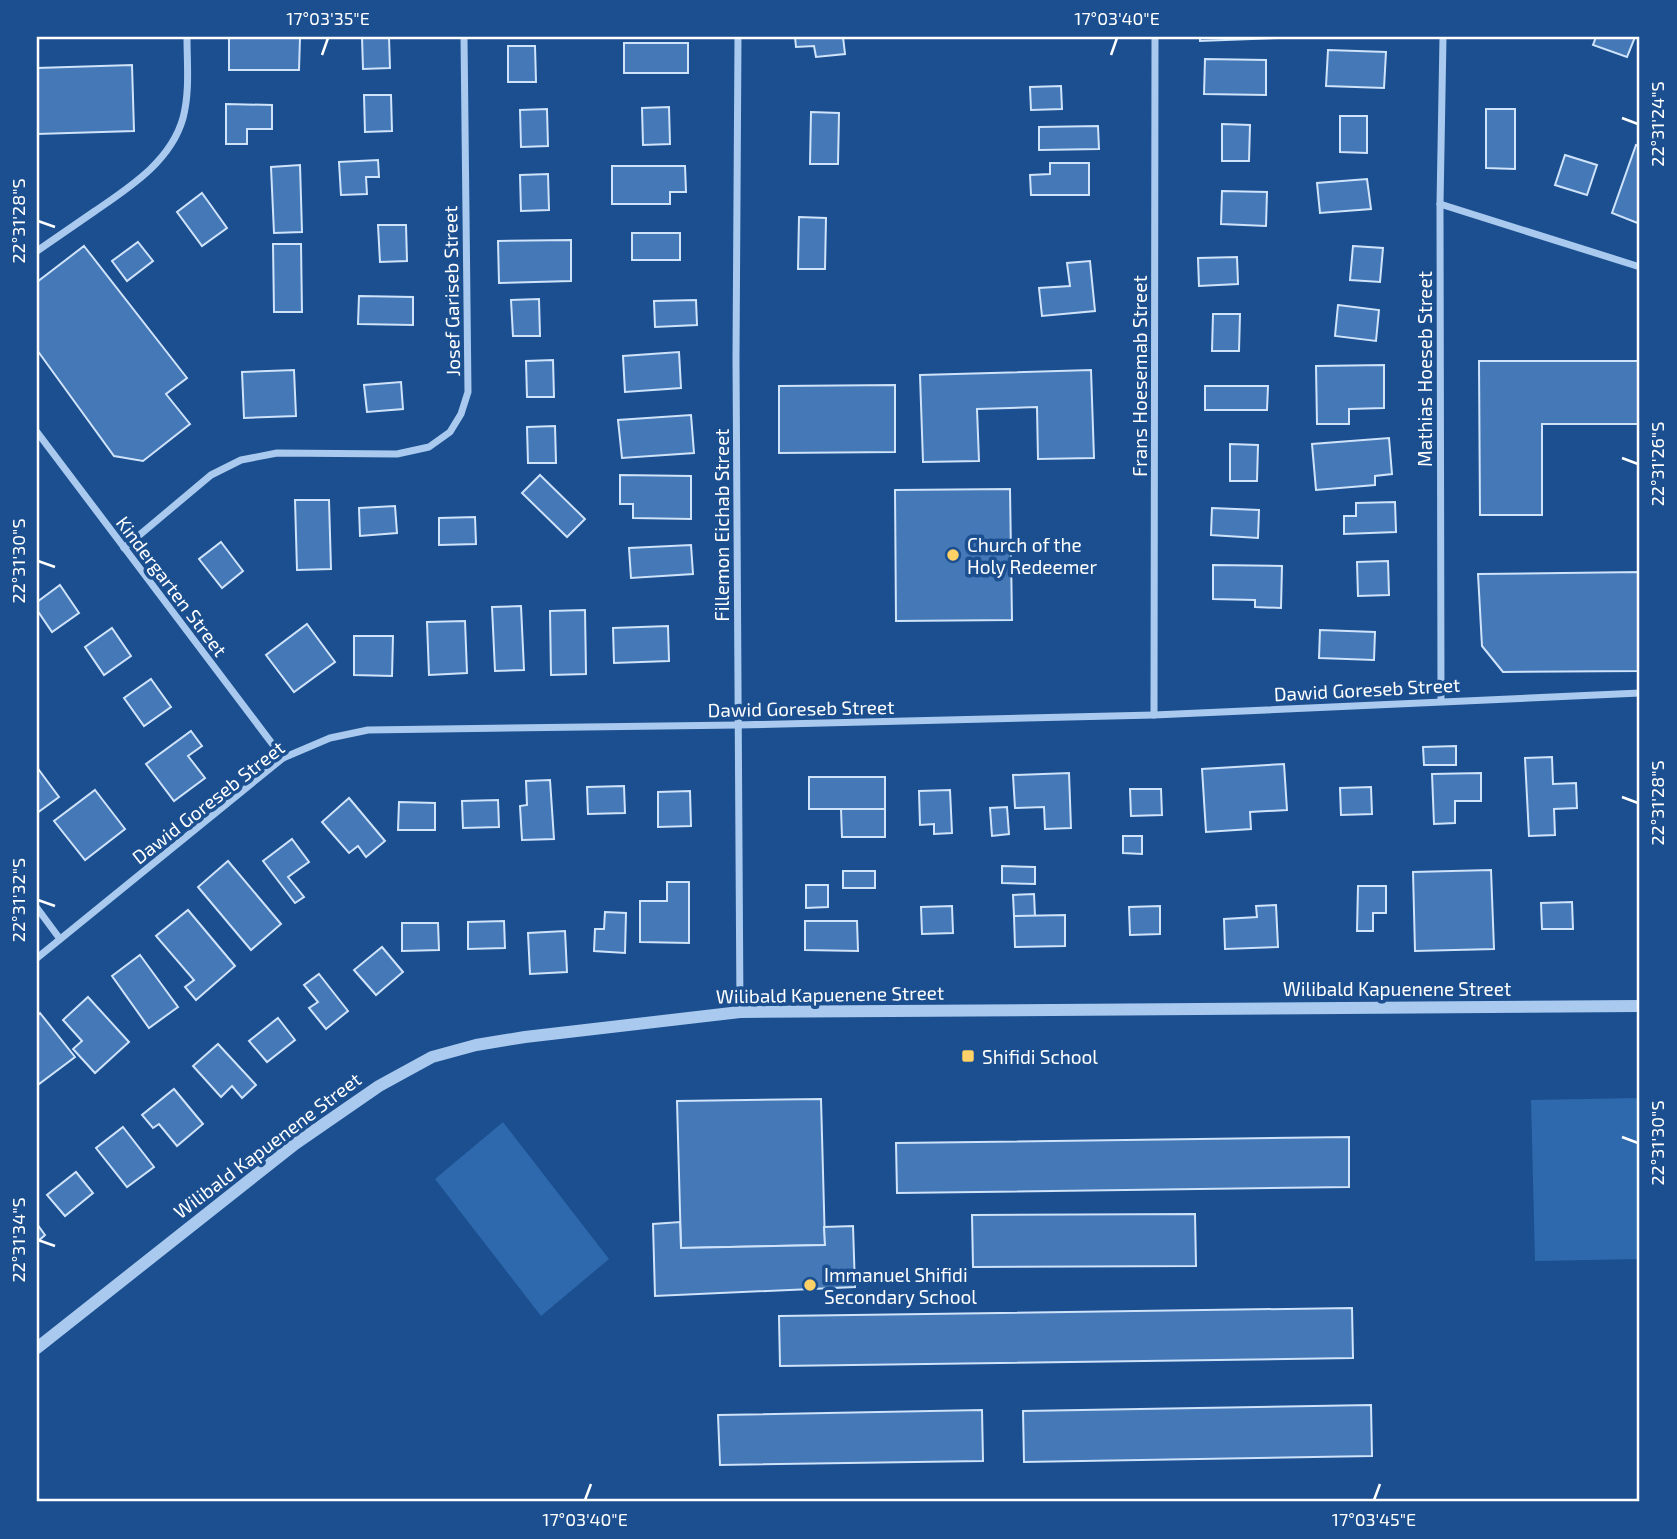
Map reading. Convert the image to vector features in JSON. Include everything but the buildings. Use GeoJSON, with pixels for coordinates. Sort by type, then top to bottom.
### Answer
{"type":"FeatureCollection","features":[{"type":"Feature","properties":{"kind":"street"},"geometry":{"type":"LineString","coordinates":[[37,251],[138,181],[172,142],[182,121],[188,92],[187,37]]}},
{"type":"Feature","properties":{"kind":"street","name":"Josef Gariseb Street"},"geometry":{"type":"LineString","coordinates":[[124,548],[211,475],[241,460],[277,453],[397,454],[429,447],[450,432],[461,414],[468,392],[464,37]]}},
{"type":"Feature","properties":{"kind":"street","name":"Fillemon Eichab Street"},"geometry":{"type":"LineString","coordinates":[[738,37],[736,359],[740,1012]]}},
{"type":"Feature","properties":{"kind":"street","name":"Frans Hoesemab Street"},"geometry":{"type":"LineString","coordinates":[[1154,715],[1155,37]]}},
{"type":"Feature","properties":{"kind":"street","name":"Mathias Hoeseb Street"},"geometry":{"type":"LineString","coordinates":[[1441,701],[1440,204],[1443,37]]}},
{"type":"Feature","properties":{"kind":"street"},"geometry":{"type":"LineString","coordinates":[[1440,204],[1640,267]]}},
{"type":"Feature","properties":{"kind":"street","name":"Kindergarten Street"},"geometry":{"type":"LineString","coordinates":[[37,432],[283,758]]}},
{"type":"Feature","properties":{"kind":"street","name":"Dawid Goreseb Street"},"geometry":{"type":"LineString","coordinates":[[37,958],[283,758],[330,738],[368,730],[1154,715],[1640,693]]}},
{"type":"Feature","properties":{"kind":"street"},"geometry":{"type":"LineString","coordinates":[[37,908],[60,939]]}},
{"type":"Feature","properties":{"kind":"street","name":"Wilibald Kapuenene Street"},"geometry":{"type":"LineString","coordinates":[[37,1348],[295,1144],[379,1086],[432,1057],[476,1045],[740,1012],[1640,1006]]}},
{"type":"Feature","properties":{"kind":"shaded area"},"geometry":{"type":"Polygon","coordinates":[[[1640,1098],[1640,1259],[1535,1261],[1531,1100],[1640,1098]]]}},
{"type":"Feature","properties":{"kind":"shaded area"},"geometry":{"type":"Polygon","coordinates":[[[503,1122],[609,1259],[541,1316],[435,1179],[503,1122]]]}},
{"type":"Feature","properties":{"kind":"place","name":"Church of the Holy Redeemer"},"geometry":{"type":"Point","coordinates":[953,555]}},
{"type":"Feature","properties":{"kind":"place","name":"Shifidi School"},"geometry":{"type":"Point","coordinates":[968,1056]}},
{"type":"Feature","properties":{"kind":"place","name":"Immanuel Shifidi Secondary School"},"geometry":{"type":"Point","coordinates":[810,1285]}}]}
